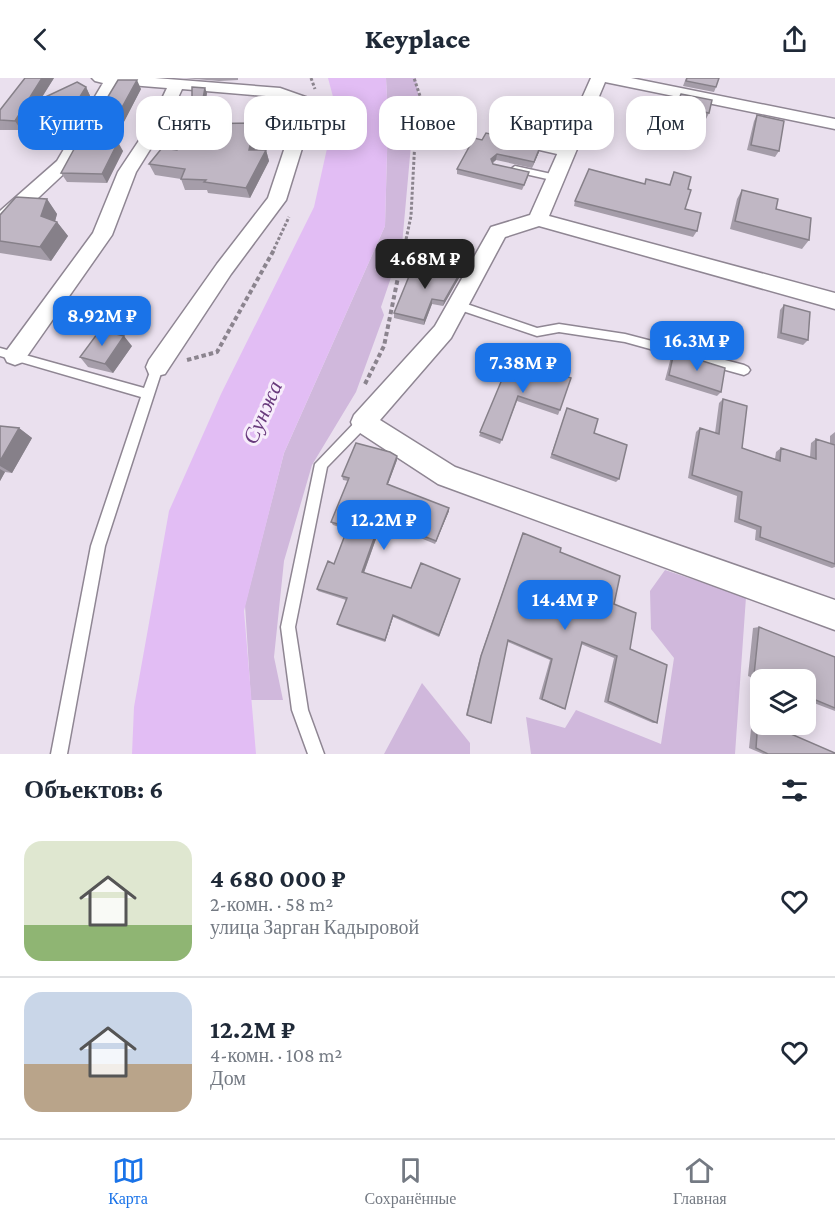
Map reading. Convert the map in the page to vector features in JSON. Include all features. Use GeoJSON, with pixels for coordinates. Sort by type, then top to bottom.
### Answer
{"type":"FeatureCollection","features":[{"type":"Feature","properties":{"kind":"street"},"geometry":{"type":"LineString","coordinates":[[538,219],[598,78]]}},
{"type":"Feature","properties":{"kind":"street"},"geometry":{"type":"LineString","coordinates":[[608,78],[835,124]]}},
{"type":"Feature","properties":{"kind":"street"},"geometry":{"type":"LineString","coordinates":[[0,221],[64,164],[106,79],[280,93],[308,104],[277,200],[224,269],[157,367]]}},
{"type":"Feature","properties":{"kind":"street"},"geometry":{"type":"LineString","coordinates":[[7,354],[102,235],[127,172],[158,124],[176,86]]}},
{"type":"Feature","properties":{"kind":"street"},"geometry":{"type":"LineString","coordinates":[[835,301],[538,219],[498,232],[443,332],[363,422],[447,476],[835,615]]}},
{"type":"Feature","properties":{"kind":"lane"},"geometry":{"type":"LineString","coordinates":[[552,150],[566,153]]}},
{"type":"Feature","properties":{"kind":"lane"},"geometry":{"type":"LineString","coordinates":[[508,168],[556,178]]}},
{"type":"Feature","properties":{"kind":"lane"},"geometry":{"type":"LineString","coordinates":[[458,305],[537,332],[559,328],[625,338],[744,370]]}},
{"type":"Feature","properties":{"kind":"lane"},"geometry":{"type":"LineString","coordinates":[[7,354],[148,394]]}},
{"type":"Feature","properties":{"kind":"lane"},"geometry":{"type":"LineString","coordinates":[[59,754],[98,546],[157,367]]}},
{"type":"Feature","properties":{"kind":"lane"},"geometry":{"type":"LineString","coordinates":[[316,754],[300,710],[288,627],[321,464],[363,422]]}},
{"type":"Feature","properties":{"kind":"path"},"geometry":{"type":"LineString","coordinates":[[363,388],[384,346],[411,216],[415,139],[422,102],[414,78]]}},
{"type":"Feature","properties":{"kind":"shaded area"},"geometry":{"type":"Polygon","coordinates":[[[386,78],[416,78],[418,96],[387,96],[386,78]]]}},
{"type":"Feature","properties":{"kind":"shaded area"},"geometry":{"type":"Polygon","coordinates":[[[387,150],[411,150],[402,245],[381,307],[384,315],[356,392],[312,465],[284,561],[274,657],[283,700],[251,700],[245,605],[284,453],[385,226],[387,150]]]}},
{"type":"Feature","properties":{"kind":"shaded area"},"geometry":{"type":"Polygon","coordinates":[[[665,570],[746,597],[735,754],[531,754],[526,717],[565,728],[576,710],[661,744],[674,658],[651,629],[650,591],[665,570]]]}},
{"type":"Feature","properties":{"kind":"shaded area"},"geometry":{"type":"Polygon","coordinates":[[[422,683],[470,743],[470,754],[384,754],[422,683]]]}},
{"type":"Feature","properties":{"kind":"water","name":"Сунжа"},"geometry":{"type":"Polygon","coordinates":[[[328,78],[386,78],[387,96],[379,96],[379,150],[387,150],[385,226],[284,453],[244,611],[256,754],[132,754],[134,707],[169,511],[221,394],[314,207],[327,150],[367,150],[367,96],[333,96],[328,78]]]}},
{"type":"Feature","properties":{"kind":"building"},"geometry":{"type":"Polygon","coordinates":[[[25,78],[42,78],[31,96],[18,96],[18,116],[15,121],[0,120],[0,110],[25,78]]]}},
{"type":"Feature","properties":{"kind":"building"},"geometry":{"type":"Polygon","coordinates":[[[687,78],[719,78],[716,87],[686,81],[687,78]]]}},
{"type":"Feature","properties":{"kind":"building"},"geometry":{"type":"Polygon","coordinates":[[[118,80],[137,80],[124,104],[124,96],[108,96],[118,80]]]}},
{"type":"Feature","properties":{"kind":"building"},"geometry":{"type":"Polygon","coordinates":[[[77,82],[86,87],[80,96],[47,96],[77,82]]]}},
{"type":"Feature","properties":{"kind":"building"},"geometry":{"type":"Polygon","coordinates":[[[192,87],[205,88],[203,96],[192,96],[192,87]]]}},
{"type":"Feature","properties":{"kind":"building"},"geometry":{"type":"Polygon","coordinates":[[[706,99],[712,100],[709,113],[706,112],[706,99]]]}},
{"type":"Feature","properties":{"kind":"building"},"geometry":{"type":"Polygon","coordinates":[[[757,115],[784,121],[779,151],[751,145],[757,115]]]}},
{"type":"Feature","properties":{"kind":"building"},"geometry":{"type":"Polygon","coordinates":[[[232,123],[244,123],[244,150],[266,150],[246,188],[204,182],[206,180],[181,179],[185,169],[149,164],[160,150],[232,150],[232,123]]]}},
{"type":"Feature","properties":{"kind":"building"},"geometry":{"type":"Polygon","coordinates":[[[486,133],[489,134],[489,150],[539,150],[534,162],[497,154],[491,159],[493,164],[529,172],[524,185],[457,169],[467,150],[477,150],[477,139],[482,140],[486,133]]]}},
{"type":"Feature","properties":{"kind":"building"},"geometry":{"type":"Polygon","coordinates":[[[74,150],[114,150],[102,174],[61,173],[74,150]]]}},
{"type":"Feature","properties":{"kind":"building"},"geometry":{"type":"Polygon","coordinates":[[[589,169],[645,184],[646,179],[670,185],[674,172],[691,177],[688,189],[691,190],[685,209],[701,213],[697,231],[575,201],[589,169]]]}},
{"type":"Feature","properties":{"kind":"building"},"geometry":{"type":"Polygon","coordinates":[[[742,190],[778,199],[776,209],[811,218],[809,240],[735,221],[742,190]]]}},
{"type":"Feature","properties":{"kind":"building"},"geometry":{"type":"Polygon","coordinates":[[[16,197],[47,199],[41,216],[57,222],[40,247],[0,241],[0,215],[16,197]]]}},
{"type":"Feature","properties":{"kind":"building"},"geometry":{"type":"Polygon","coordinates":[[[414,264],[460,273],[444,301],[432,299],[424,320],[394,313],[414,264]]]}},
{"type":"Feature","properties":{"kind":"building"},"geometry":{"type":"Polygon","coordinates":[[[784,305],[810,312],[808,340],[781,333],[784,305]]]}},
{"type":"Feature","properties":{"kind":"building"},"geometry":{"type":"Polygon","coordinates":[[[100,330],[124,336],[105,364],[80,357],[100,330]]]}},
{"type":"Feature","properties":{"kind":"building"},"geometry":{"type":"Polygon","coordinates":[[[674,352],[725,368],[721,392],[669,375],[674,352]]]}},
{"type":"Feature","properties":{"kind":"building"},"geometry":{"type":"Polygon","coordinates":[[[511,358],[571,378],[560,410],[518,396],[502,440],[480,432],[511,358]]]}},
{"type":"Feature","properties":{"kind":"building"},"geometry":{"type":"Polygon","coordinates":[[[723,399],[747,406],[742,448],[780,461],[781,448],[816,459],[816,439],[835,445],[835,564],[760,537],[761,527],[739,519],[742,492],[692,475],[700,428],[719,434],[723,399]]]}},
{"type":"Feature","properties":{"kind":"building"},"geometry":{"type":"Polygon","coordinates":[[[567,408],[598,419],[594,433],[627,445],[619,479],[552,454],[567,408]]]}},
{"type":"Feature","properties":{"kind":"building"},"geometry":{"type":"Polygon","coordinates":[[[0,426],[19,428],[0,461],[0,426]]]}},
{"type":"Feature","properties":{"kind":"building"},"geometry":{"type":"Polygon","coordinates":[[[356,443],[397,456],[387,484],[449,508],[436,541],[381,519],[362,572],[411,588],[421,563],[460,579],[439,635],[393,615],[385,640],[337,624],[347,598],[317,589],[328,561],[334,564],[348,527],[331,522],[349,478],[342,476],[356,443]]]}},
{"type":"Feature","properties":{"kind":"building"},"geometry":{"type":"Polygon","coordinates":[[[523,533],[561,548],[560,552],[620,576],[614,604],[636,613],[630,649],[667,665],[657,723],[608,701],[617,656],[582,642],[565,709],[542,699],[552,659],[508,640],[491,723],[467,715],[481,656],[523,533]]]}},
{"type":"Feature","properties":{"kind":"building"},"geometry":{"type":"Polygon","coordinates":[[[759,627],[835,657],[835,708],[816,700],[816,669],[755,669],[759,627]]]}},
{"type":"Feature","properties":{"kind":"building"},"geometry":{"type":"Polygon","coordinates":[[[757,735],[793,735],[835,754],[768,754],[756,748],[757,735]]]}}]}
